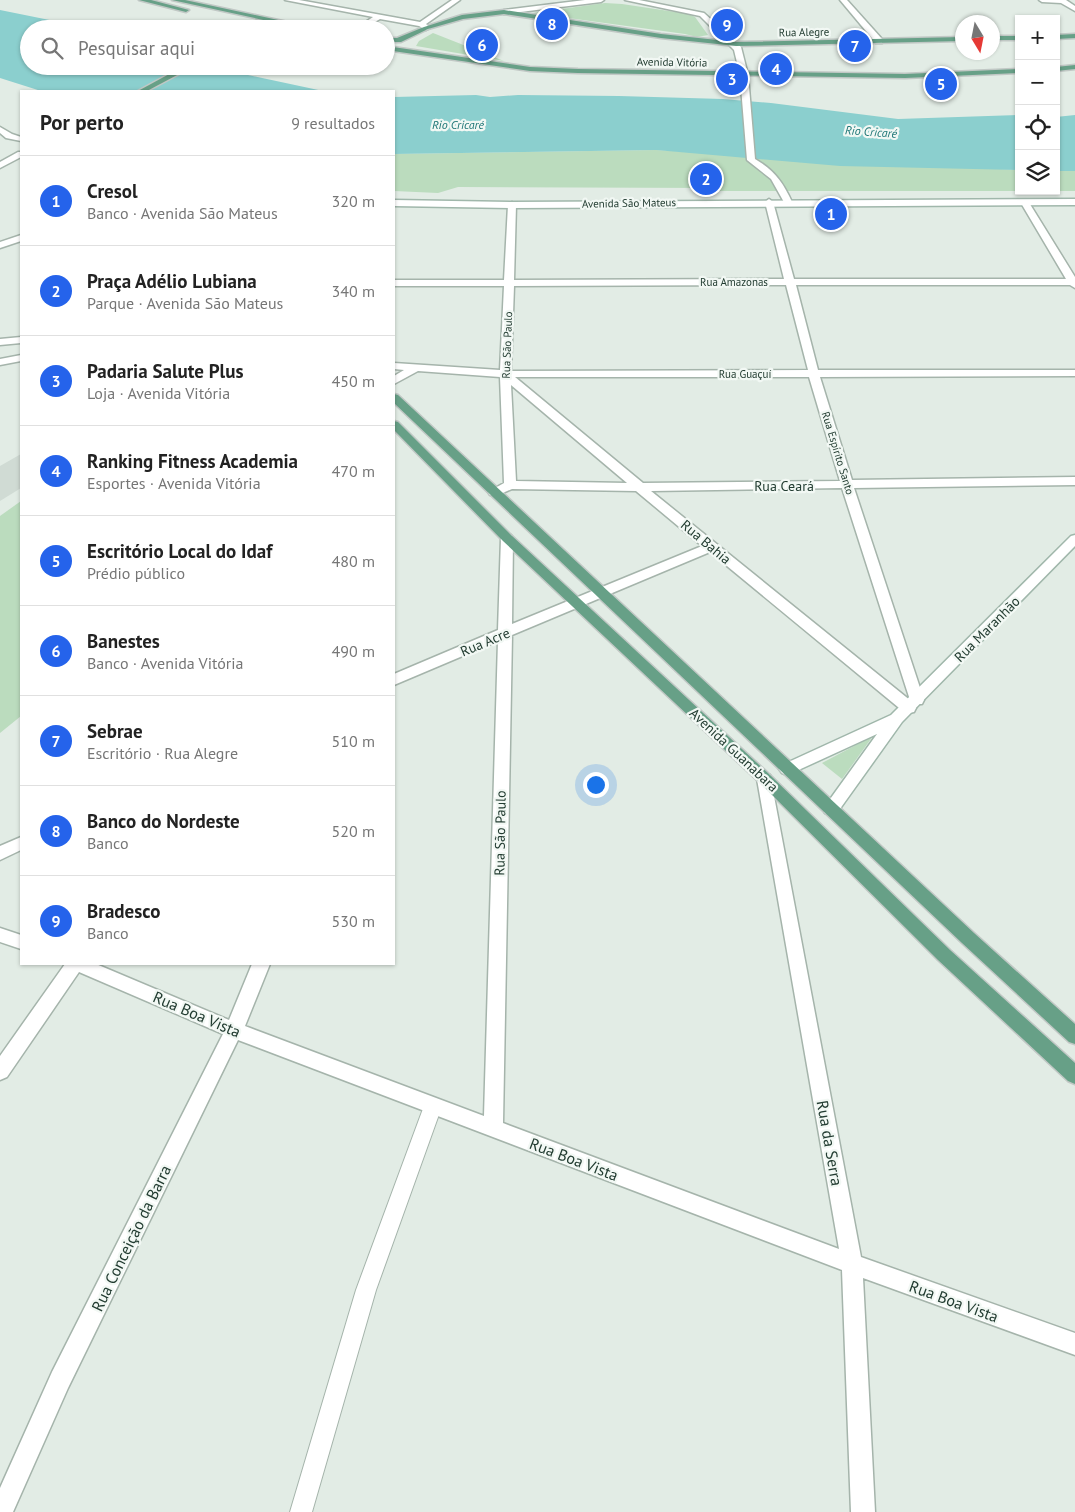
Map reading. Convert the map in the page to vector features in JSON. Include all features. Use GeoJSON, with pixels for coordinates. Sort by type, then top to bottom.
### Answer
{"type":"FeatureCollection","features":[{"type":"Feature","properties":{"kind":"main road"},"geometry":{"type":"LineString","coordinates":[[142,0],[206,15]]}},
{"type":"Feature","properties":{"kind":"main road"},"geometry":{"type":"LineString","coordinates":[[175,0],[272,20]]}},
{"type":"Feature","properties":{"kind":"main road","name":"Rua Alegre"},"geometry":{"type":"LineString","coordinates":[[398,40],[423,26],[462,17],[504,12],[660,36],[736,44],[955,39]]}},
{"type":"Feature","properties":{"kind":"main road"},"geometry":{"type":"LineString","coordinates":[[1060,37],[1075,36]]}},
{"type":"Feature","properties":{"kind":"main road"},"geometry":{"type":"LineString","coordinates":[[1000,38],[1015,38]]}},
{"type":"Feature","properties":{"kind":"main road"},"geometry":{"type":"LineString","coordinates":[[398,40],[410,48],[427,53]]}},
{"type":"Feature","properties":{"kind":"main road","name":"Avenida Vitória"},"geometry":{"type":"LineString","coordinates":[[395,49],[530,69],[744,75],[905,76],[1015,71]]}},
{"type":"Feature","properties":{"kind":"main road"},"geometry":{"type":"LineString","coordinates":[[1060,68],[1075,68]]}},
{"type":"Feature","properties":{"kind":"main road"},"geometry":{"type":"LineString","coordinates":[[144,90],[173,75]]}},
{"type":"Feature","properties":{"kind":"main road","name":"Avenida Guanabara"},"geometry":{"type":"LineString","coordinates":[[395,398],[787,769],[1075,1036]]}},
{"type":"Feature","properties":{"kind":"main road","name":"Avenida Guanabara"},"geometry":{"type":"LineString","coordinates":[[396,428],[507,538],[765,778],[944,954],[1075,1075]]}},
{"type":"Feature","properties":{"kind":"street"},"geometry":{"type":"LineString","coordinates":[[288,0],[393,20]]}},
{"type":"Feature","properties":{"kind":"street"},"geometry":{"type":"LineString","coordinates":[[395,20],[423,26],[457,0]]}},
{"type":"Feature","properties":{"kind":"street"},"geometry":{"type":"LineString","coordinates":[[504,12],[601,0]]}},
{"type":"Feature","properties":{"kind":"street"},"geometry":{"type":"LineString","coordinates":[[628,0],[707,16],[736,44],[744,75],[744,94],[751,160],[770,170],[779,181],[788,202]]}},
{"type":"Feature","properties":{"kind":"street"},"geometry":{"type":"LineString","coordinates":[[843,0],[878,41]]}},
{"type":"Feature","properties":{"kind":"street"},"geometry":{"type":"LineString","coordinates":[[1042,0],[1064,1],[1075,9]]}},
{"type":"Feature","properties":{"kind":"street"},"geometry":{"type":"LineString","coordinates":[[373,20],[378,17]]}},
{"type":"Feature","properties":{"kind":"street"},"geometry":{"type":"LineString","coordinates":[[0,128],[20,129]]}},
{"type":"Feature","properties":{"kind":"street"},"geometry":{"type":"LineString","coordinates":[[0,128],[9,136],[20,140]]}},
{"type":"Feature","properties":{"kind":"street"},"geometry":{"type":"LineString","coordinates":[[0,141],[9,136]]}},
{"type":"Feature","properties":{"kind":"street"},"geometry":{"type":"LineString","coordinates":[[0,165],[20,155]]}},
{"type":"Feature","properties":{"kind":"street","name":"Avenida São Mateus"},"geometry":{"type":"LineString","coordinates":[[395,203],[512,205],[769,202],[1075,202]]}},
{"type":"Feature","properties":{"kind":"street","name":"Rua Espírito Santo"},"geometry":{"type":"LineString","coordinates":[[769,202],[814,374],[913,704]]}},
{"type":"Feature","properties":{"kind":"street"},"geometry":{"type":"LineString","coordinates":[[1025,202],[1074,283]]}},
{"type":"Feature","properties":{"kind":"street","name":"Rua São Paulo"},"geometry":{"type":"LineString","coordinates":[[510,485],[505,374],[512,205]]}},
{"type":"Feature","properties":{"kind":"street"},"geometry":{"type":"LineString","coordinates":[[0,245],[20,238]]}},
{"type":"Feature","properties":{"kind":"street","name":"Rua Amazonas"},"geometry":{"type":"LineString","coordinates":[[395,283],[790,281],[1074,283]]}},
{"type":"Feature","properties":{"kind":"street"},"geometry":{"type":"LineString","coordinates":[[0,342],[20,340]]}},
{"type":"Feature","properties":{"kind":"street"},"geometry":{"type":"LineString","coordinates":[[0,362],[20,358]]}},
{"type":"Feature","properties":{"kind":"street"},"geometry":{"type":"LineString","coordinates":[[395,366],[415,368]]}},
{"type":"Feature","properties":{"kind":"street"},"geometry":{"type":"LineString","coordinates":[[395,380],[415,368]]}},
{"type":"Feature","properties":{"kind":"street","name":"Rua Guaçuí"},"geometry":{"type":"LineString","coordinates":[[415,368],[505,374],[1075,373]]}},
{"type":"Feature","properties":{"kind":"street","name":"Rua Bahia"},"geometry":{"type":"LineString","coordinates":[[505,374],[711,547],[913,704]]}},
{"type":"Feature","properties":{"kind":"street","name":"Rua Ceará"},"geometry":{"type":"LineString","coordinates":[[494,492],[510,485],[640,487],[1075,481]]}},
{"type":"Feature","properties":{"kind":"street","name":"Rua São Paulo"},"geometry":{"type":"LineString","coordinates":[[494,1128],[507,538]]}},
{"type":"Feature","properties":{"kind":"street","name":"Rua Maranhão"},"geometry":{"type":"LineString","coordinates":[[831,809],[897,718],[1075,540]]}},
{"type":"Feature","properties":{"kind":"street"},"geometry":{"type":"LineString","coordinates":[[601,592],[711,547]]}},
{"type":"Feature","properties":{"kind":"street","name":"Rua Acre"},"geometry":{"type":"LineString","coordinates":[[395,680],[601,592]]}},
{"type":"Feature","properties":{"kind":"street","name":"Rua Maranhão"},"geometry":{"type":"LineString","coordinates":[[787,769],[897,718]]}},
{"type":"Feature","properties":{"kind":"street","name":"Rua da Serra"},"geometry":{"type":"LineString","coordinates":[[765,778],[852,1264],[863,1512]]}},
{"type":"Feature","properties":{"kind":"street"},"geometry":{"type":"LineString","coordinates":[[0,853],[20,843]]}},
{"type":"Feature","properties":{"kind":"street"},"geometry":{"type":"LineString","coordinates":[[0,935],[20,942]]}},
{"type":"Feature","properties":{"kind":"street"},"geometry":{"type":"LineString","coordinates":[[0,1071],[76,965]]}},
{"type":"Feature","properties":{"kind":"street","name":"Rua Boa Vista"},"geometry":{"type":"LineString","coordinates":[[79,965],[234,1030],[433,1106],[852,1264],[1075,1344]]}},
{"type":"Feature","properties":{"kind":"street","name":"Rua Conceição da Barra"},"geometry":{"type":"LineString","coordinates":[[1,1512],[60,1380],[234,1030],[261,965]]}},
{"type":"Feature","properties":{"kind":"lane"},"geometry":{"type":"LineString","coordinates":[[302,1512],[366,1290],[433,1106]]}},
{"type":"Feature","properties":{"kind":"shaded area"},"geometry":{"type":"Polygon","coordinates":[[[20,455],[20,489],[0,501],[0,466],[20,455]]]}},
{"type":"Feature","properties":{"kind":"green space"},"geometry":{"type":"Polygon","coordinates":[[[605,3],[689,14],[695,17],[708,35],[697,37],[532,13],[605,3]]]}},
{"type":"Feature","properties":{"kind":"green space"},"geometry":{"type":"Polygon","coordinates":[[[433,33],[504,61],[416,46],[419,41],[433,33]]]}},
{"type":"Feature","properties":{"kind":"green space"},"geometry":{"type":"Polygon","coordinates":[[[656,150],[1015,170],[1015,191],[715,191],[714,188],[458,187],[438,193],[395,191],[395,154],[656,150]]]}},
{"type":"Feature","properties":{"kind":"green space"},"geometry":{"type":"Polygon","coordinates":[[[1060,171],[1075,171],[1075,191],[1060,191],[1060,171]]]}},
{"type":"Feature","properties":{"kind":"green space"},"geometry":{"type":"Polygon","coordinates":[[[20,502],[20,717],[0,733],[0,516],[20,502]]]}},
{"type":"Feature","properties":{"kind":"green space"},"geometry":{"type":"Polygon","coordinates":[[[873,736],[842,779],[822,763],[873,736]]]}},
{"type":"Feature","properties":{"kind":"water"},"geometry":{"type":"Polygon","coordinates":[[[0,10],[49,20],[20,20],[20,75],[248,75],[318,90],[38,90],[0,78],[0,10]]]}},
{"type":"Feature","properties":{"kind":"water","name":"Rio Cricaré"},"geometry":{"type":"Polygon","coordinates":[[[476,95],[490,97],[518,95],[723,99],[898,119],[1015,115],[1015,170],[840,166],[656,150],[395,154],[395,97],[476,95]]]}},
{"type":"Feature","properties":{"kind":"water"},"geometry":{"type":"Polygon","coordinates":[[[1075,115],[1075,171],[1060,171],[1060,117],[1075,115]]]}},
{"type":"Feature","properties":{"kind":"place","name":"Banco do Nordeste"},"geometry":{"type":"Point","coordinates":[552,24]}},
{"type":"Feature","properties":{"kind":"place","name":"Bradesco"},"geometry":{"type":"Point","coordinates":[727,25]}},
{"type":"Feature","properties":{"kind":"place","name":"Banestes"},"geometry":{"type":"Point","coordinates":[482,45]}},
{"type":"Feature","properties":{"kind":"place","name":"Sebrae"},"geometry":{"type":"Point","coordinates":[855,46]}},
{"type":"Feature","properties":{"kind":"place","name":"Ranking Fitness Academia"},"geometry":{"type":"Point","coordinates":[776,69]}},
{"type":"Feature","properties":{"kind":"place","name":"Padaria Salute Plus"},"geometry":{"type":"Point","coordinates":[732,79]}},
{"type":"Feature","properties":{"kind":"place","name":"Escritório Local do Idaf"},"geometry":{"type":"Point","coordinates":[941,84]}},
{"type":"Feature","properties":{"kind":"place","name":"Praça Adélio Lubiana"},"geometry":{"type":"Point","coordinates":[706,179]}},
{"type":"Feature","properties":{"kind":"place","name":"Cresol"},"geometry":{"type":"Point","coordinates":[831,214]}}]}
